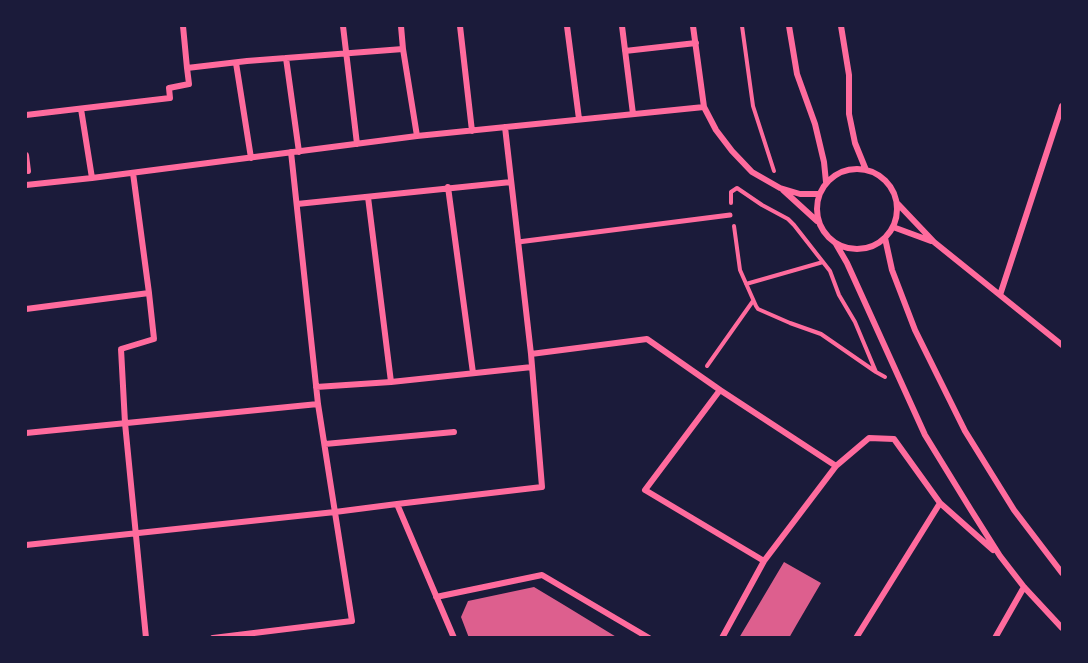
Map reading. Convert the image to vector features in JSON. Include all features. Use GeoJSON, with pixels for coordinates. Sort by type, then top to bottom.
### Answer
{"type":"FeatureCollection","features":[{"type":"Feature","properties":{"kind":"street"},"geometry":{"type":"LineString","coordinates":[[26,115],[170,98],[169,88],[189,84],[183,26]]}},
{"type":"Feature","properties":{"kind":"street"},"geometry":{"type":"LineString","coordinates":[[342,26],[357,144]]}},
{"type":"Feature","properties":{"kind":"street"},"geometry":{"type":"LineString","coordinates":[[401,26],[417,136]]}},
{"type":"Feature","properties":{"kind":"street"},"geometry":{"type":"LineString","coordinates":[[460,26],[472,130]]}},
{"type":"Feature","properties":{"kind":"street"},"geometry":{"type":"LineString","coordinates":[[567,26],[579,119]]}},
{"type":"Feature","properties":{"kind":"street"},"geometry":{"type":"LineString","coordinates":[[622,26],[633,114]]}},
{"type":"Feature","properties":{"kind":"street"},"geometry":{"type":"LineString","coordinates":[[693,26],[704,107],[716,130],[752,172],[780,188],[818,222]]}},
{"type":"Feature","properties":{"kind":"street"},"geometry":{"type":"LineString","coordinates":[[789,26],[797,74],[815,124],[826,182]]}},
{"type":"Feature","properties":{"kind":"street"},"geometry":{"type":"LineString","coordinates":[[841,26],[849,75],[849,114],[855,143],[866,170]]}},
{"type":"Feature","properties":{"kind":"street"},"geometry":{"type":"LineString","coordinates":[[625,51],[696,43]]}},
{"type":"Feature","properties":{"kind":"street"},"geometry":{"type":"LineString","coordinates":[[187,68],[403,49]]}},
{"type":"Feature","properties":{"kind":"street"},"geometry":{"type":"LineString","coordinates":[[213,638],[352,621],[316,387],[297,204],[295,152],[286,58]]}},
{"type":"Feature","properties":{"kind":"street"},"geometry":{"type":"LineString","coordinates":[[236,63],[251,158]]}},
{"type":"Feature","properties":{"kind":"street"},"geometry":{"type":"LineString","coordinates":[[1000,295],[1062,106]]}},
{"type":"Feature","properties":{"kind":"street"},"geometry":{"type":"LineString","coordinates":[[26,185],[417,136],[704,107]]}},
{"type":"Feature","properties":{"kind":"street"},"geometry":{"type":"LineString","coordinates":[[81,109],[92,178]]}},
{"type":"Feature","properties":{"kind":"street"},"geometry":{"type":"LineString","coordinates":[[26,545],[542,488],[531,354],[505,127]]}},
{"type":"Feature","properties":{"kind":"street"},"geometry":{"type":"LineString","coordinates":[[26,155],[28,171]]}},
{"type":"Feature","properties":{"kind":"street"},"geometry":{"type":"LineString","coordinates":[[836,244],[851,249],[871,247],[885,238],[893,227],[897,214],[897,202],[893,191],[877,174],[857,168],[837,174],[826,182],[817,203],[818,222],[825,234],[836,244],[847,263],[925,435],[1000,556],[1024,587],[1062,628]]}},
{"type":"Feature","properties":{"kind":"street"},"geometry":{"type":"LineString","coordinates":[[133,172],[154,339],[121,349],[125,423],[146,638]]}},
{"type":"Feature","properties":{"kind":"street"},"geometry":{"type":"LineString","coordinates":[[297,204],[511,182]]}},
{"type":"Feature","properties":{"kind":"street"},"geometry":{"type":"LineString","coordinates":[[448,187],[473,373]]}},
{"type":"Feature","properties":{"kind":"street"},"geometry":{"type":"LineString","coordinates":[[780,188],[800,194],[819,194]]}},
{"type":"Feature","properties":{"kind":"street"},"geometry":{"type":"LineString","coordinates":[[368,197],[391,382]]}},
{"type":"Feature","properties":{"kind":"street"},"geometry":{"type":"LineString","coordinates":[[897,202],[934,242],[1062,345]]}},
{"type":"Feature","properties":{"kind":"street"},"geometry":{"type":"LineString","coordinates":[[518,242],[731,215]]}},
{"type":"Feature","properties":{"kind":"street"},"geometry":{"type":"LineString","coordinates":[[893,227],[934,242]]}},
{"type":"Feature","properties":{"kind":"street"},"geometry":{"type":"LineString","coordinates":[[885,238],[892,270],[915,330],[965,431],[1014,510],[1062,573]]}},
{"type":"Feature","properties":{"kind":"street"},"geometry":{"type":"LineString","coordinates":[[26,309],[149,293]]}},
{"type":"Feature","properties":{"kind":"street"},"geometry":{"type":"LineString","coordinates":[[531,354],[647,339],[836,466]]}},
{"type":"Feature","properties":{"kind":"street"},"geometry":{"type":"LineString","coordinates":[[316,387],[391,382],[532,367]]}},
{"type":"Feature","properties":{"kind":"street"},"geometry":{"type":"LineString","coordinates":[[720,390],[645,490],[764,561]]}},
{"type":"Feature","properties":{"kind":"street"},"geometry":{"type":"LineString","coordinates":[[26,433],[318,404]]}},
{"type":"Feature","properties":{"kind":"street"},"geometry":{"type":"LineString","coordinates":[[325,444],[454,432]]}},
{"type":"Feature","properties":{"kind":"street"},"geometry":{"type":"LineString","coordinates":[[722,638],[764,561],[836,466],[869,438],[894,439],[940,503],[1000,556]]}},
{"type":"Feature","properties":{"kind":"street"},"geometry":{"type":"LineString","coordinates":[[856,638],[940,503]]}},
{"type":"Feature","properties":{"kind":"street"},"geometry":{"type":"LineString","coordinates":[[397,504],[454,638]]}},
{"type":"Feature","properties":{"kind":"street"},"geometry":{"type":"LineString","coordinates":[[436,597],[542,575],[650,638]]}},
{"type":"Feature","properties":{"kind":"street"},"geometry":{"type":"LineString","coordinates":[[995,638],[1024,587]]}},
{"type":"Feature","properties":{"kind":"path"},"geometry":{"type":"LineString","coordinates":[[737,26],[743,26],[753,106],[780,188]]}},
{"type":"Feature","properties":{"kind":"path"},"geometry":{"type":"LineString","coordinates":[[731,215],[740,270],[759,309],[821,334],[876,372],[830,271],[795,225],[737,188],[731,192],[732,205]]}},
{"type":"Feature","properties":{"kind":"path"},"geometry":{"type":"LineString","coordinates":[[746,284],[823,262]]}},
{"type":"Feature","properties":{"kind":"path"},"geometry":{"type":"LineString","coordinates":[[714,356],[753,300]]}},
{"type":"Feature","properties":{"kind":"building"},"geometry":{"type":"Polygon","coordinates":[[[784,562],[821,583],[789,638],[739,638],[784,562]]]}},
{"type":"Feature","properties":{"kind":"building"},"geometry":{"type":"Polygon","coordinates":[[[534,587],[618,638],[469,638],[461,617],[468,601],[534,587]]]}}]}
